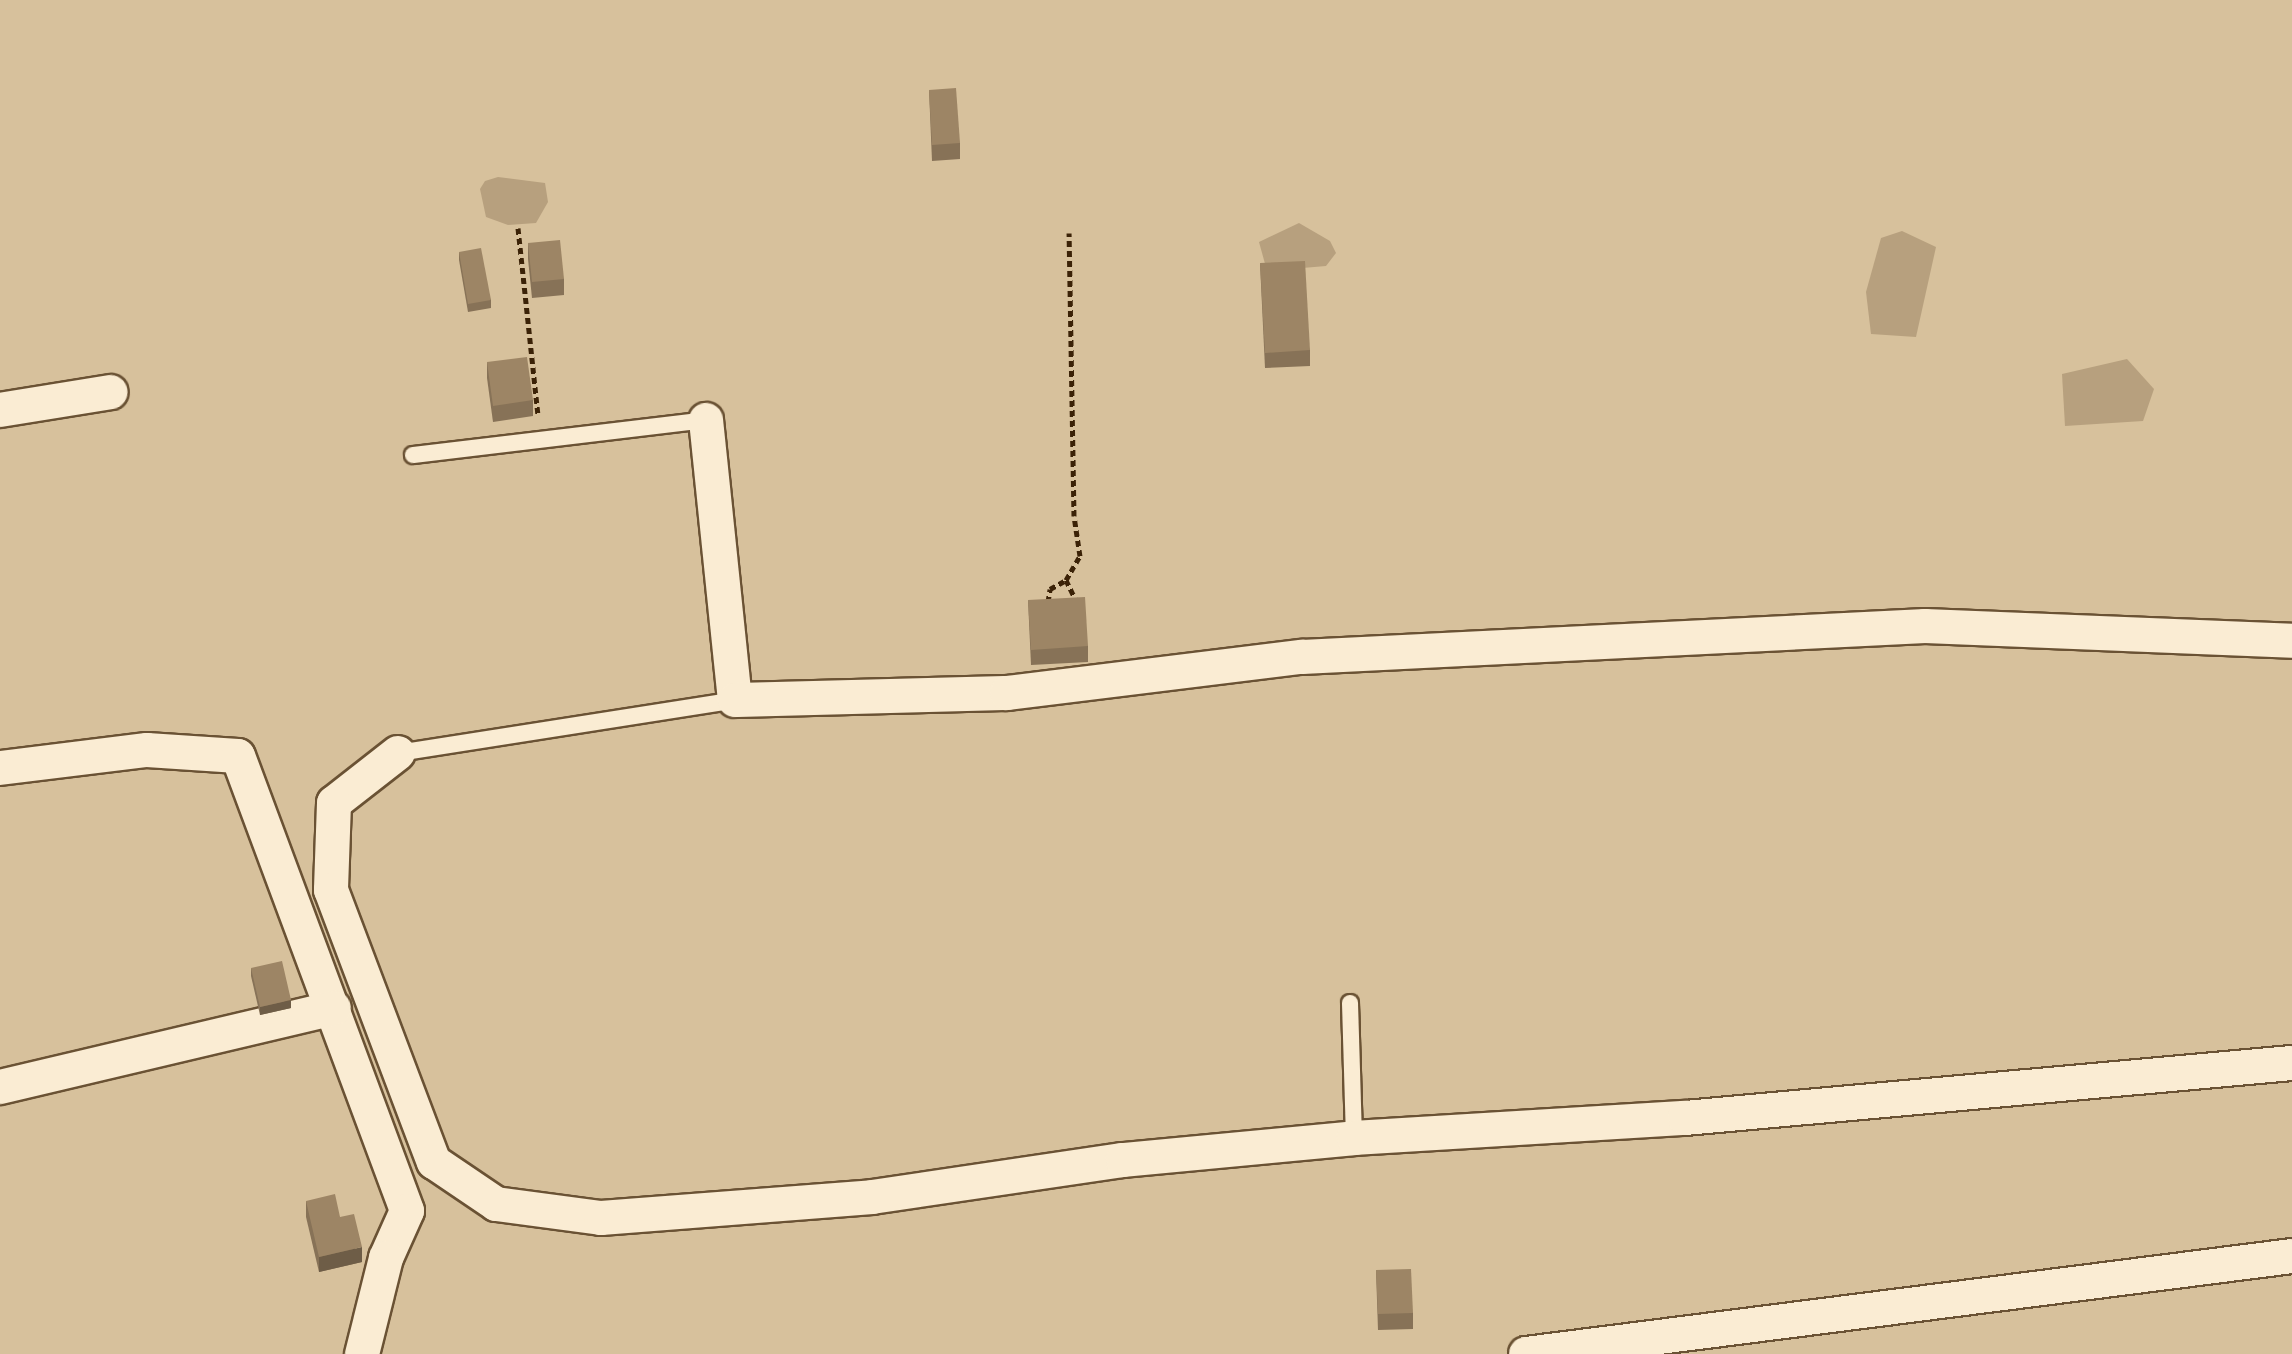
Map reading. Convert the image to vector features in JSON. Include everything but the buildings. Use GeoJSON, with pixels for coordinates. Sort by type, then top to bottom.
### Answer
{"type":"FeatureCollection","features":[{"type":"Feature","properties":{"kind":"street"},"geometry":{"type":"LineString","coordinates":[[0,410],[111,392]]}},
{"type":"Feature","properties":{"kind":"street"},"geometry":{"type":"LineString","coordinates":[[706,420],[735,700],[1007,693],[1302,657],[1925,626],[2292,641]]}},
{"type":"Feature","properties":{"kind":"street"},"geometry":{"type":"LineString","coordinates":[[0,768],[147,750],[238,756],[407,1211],[386,1258],[362,1354]]}},
{"type":"Feature","properties":{"kind":"street"},"geometry":{"type":"LineString","coordinates":[[398,753],[334,803],[331,890],[434,1162],[496,1204],[601,1218],[681,1212],[872,1197],[1123,1160],[1354,1138],[1685,1118],[2292,1063]]}},
{"type":"Feature","properties":{"kind":"street"},"geometry":{"type":"LineString","coordinates":[[0,1087],[334,1008]]}},
{"type":"Feature","properties":{"kind":"street"},"geometry":{"type":"LineString","coordinates":[[1526,1354],[2292,1256]]}},
{"type":"Feature","properties":{"kind":"lane"},"geometry":{"type":"LineString","coordinates":[[413,455],[706,420]]}},
{"type":"Feature","properties":{"kind":"lane"},"geometry":{"type":"LineString","coordinates":[[398,753],[735,700]]}},
{"type":"Feature","properties":{"kind":"lane"},"geometry":{"type":"LineString","coordinates":[[1350,1003],[1354,1138]]}},
{"type":"Feature","properties":{"kind":"path"},"geometry":{"type":"LineString","coordinates":[[518,228],[540,430]]}},
{"type":"Feature","properties":{"kind":"path"},"geometry":{"type":"LineString","coordinates":[[1066,580],[1078,604],[1047,605],[1050,589],[1066,580],[1080,556],[1074,516],[1069,233]]}},
{"type":"Feature","properties":{"kind":"shaded area"},"geometry":{"type":"Polygon","coordinates":[[[0,0],[2292,0],[2292,1354],[0,1354],[0,0]]]}},
{"type":"Feature","properties":{"kind":"shaded area"},"geometry":{"type":"Polygon","coordinates":[[[498,177],[545,183],[548,202],[536,223],[508,225],[486,217],[480,189],[485,181],[498,177]]]}},
{"type":"Feature","properties":{"kind":"shaded area"},"geometry":{"type":"Polygon","coordinates":[[[1299,223],[1330,241],[1336,253],[1326,266],[1267,271],[1259,242],[1299,223]]]}},
{"type":"Feature","properties":{"kind":"shaded area"},"geometry":{"type":"Polygon","coordinates":[[[1902,231],[1936,247],[1916,337],[1871,334],[1866,292],[1881,238],[1902,231]]]}},
{"type":"Feature","properties":{"kind":"shaded area"},"geometry":{"type":"Polygon","coordinates":[[[2127,359],[2154,389],[2143,421],[2065,426],[2062,374],[2127,359]]]}}]}
